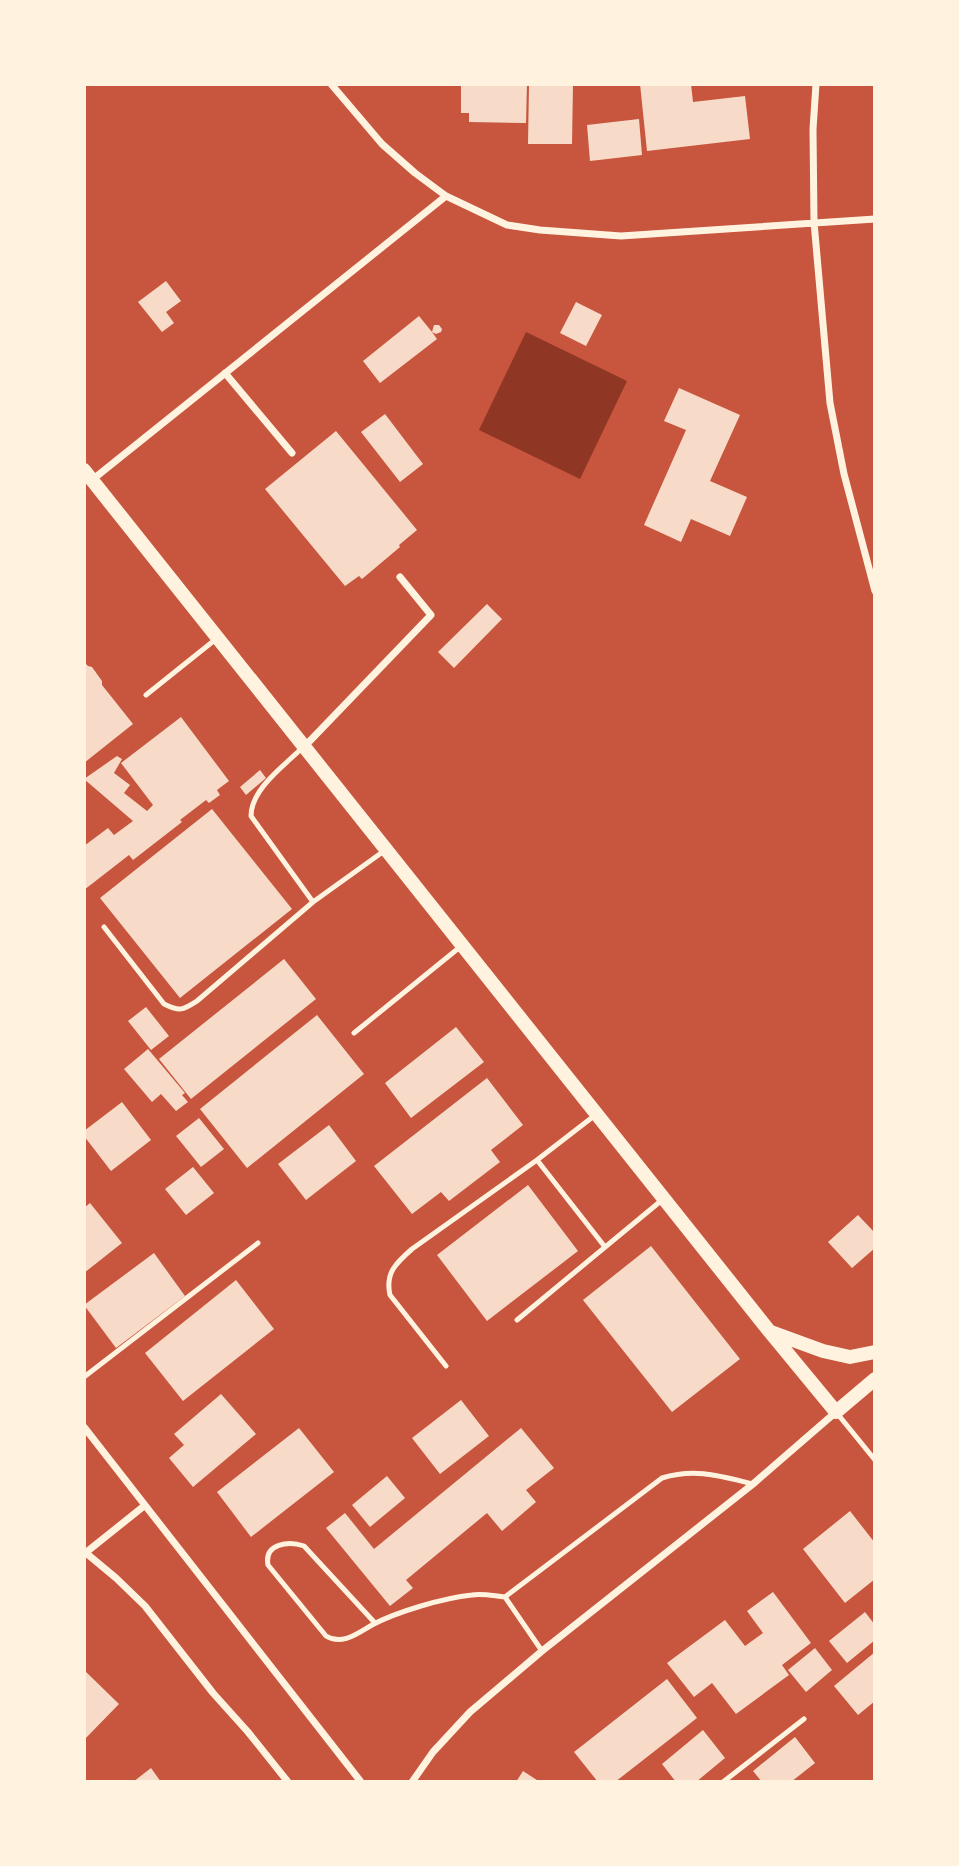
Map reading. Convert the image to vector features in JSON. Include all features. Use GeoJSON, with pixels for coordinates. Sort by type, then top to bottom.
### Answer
{"type":"FeatureCollection","features":[{"type":"Feature","properties":{"kind":"main road"},"geometry":{"type":"LineString","coordinates":[[88,475],[836,1412],[875,1379]]}},
{"type":"Feature","properties":{"kind":"main road"},"geometry":{"type":"LineString","coordinates":[[770,1332],[822,1351],[850,1357],[875,1352]]}},
{"type":"Feature","properties":{"kind":"street"},"geometry":{"type":"LineString","coordinates":[[331,84],[382,144],[446,196],[507,225],[621,236],[875,219]]}},
{"type":"Feature","properties":{"kind":"street"},"geometry":{"type":"LineString","coordinates":[[816,84],[813,129],[814,222],[830,402],[844,474],[875,591]]}},
{"type":"Feature","properties":{"kind":"street"},"geometry":{"type":"LineString","coordinates":[[88,475],[225,373],[446,196]]}},
{"type":"Feature","properties":{"kind":"street"},"geometry":{"type":"LineString","coordinates":[[225,373],[292,453]]}},
{"type":"Feature","properties":{"kind":"street"},"geometry":{"type":"LineString","coordinates":[[305,746],[431,615],[400,577]]}},
{"type":"Feature","properties":{"kind":"street"},"geometry":{"type":"LineString","coordinates":[[412,1782],[433,1752],[470,1712],[542,1651],[753,1484],[836,1412]]}},
{"type":"Feature","properties":{"kind":"street"},"geometry":{"type":"LineString","coordinates":[[84,1427],[361,1782]]}},
{"type":"Feature","properties":{"kind":"street"},"geometry":{"type":"LineString","coordinates":[[144,1506],[85,1554],[117,1578],[145,1606],[288,1782]]}},
{"type":"Feature","properties":{"kind":"lane"},"geometry":{"type":"LineString","coordinates":[[146,695],[219,637]]}},
{"type":"Feature","properties":{"kind":"lane"},"geometry":{"type":"LineString","coordinates":[[305,746],[259,791],[251,809],[251,816],[313,902]]}},
{"type":"Feature","properties":{"kind":"lane"},"geometry":{"type":"LineString","coordinates":[[104,927],[164,1004],[173,1009],[183,1009],[197,1001],[313,902],[387,849]]}},
{"type":"Feature","properties":{"kind":"lane"},"geometry":{"type":"LineString","coordinates":[[354,1033],[463,945]]}},
{"type":"Feature","properties":{"kind":"lane"},"geometry":{"type":"LineString","coordinates":[[446,1366],[390,1295],[390,1273],[399,1260],[412,1249],[597,1114]]}},
{"type":"Feature","properties":{"kind":"lane"},"geometry":{"type":"LineString","coordinates":[[537,1160],[605,1247]]}},
{"type":"Feature","properties":{"kind":"lane"},"geometry":{"type":"LineString","coordinates":[[517,1320],[664,1198]]}},
{"type":"Feature","properties":{"kind":"lane"},"geometry":{"type":"LineString","coordinates":[[84,1377],[258,1243]]}},
{"type":"Feature","properties":{"kind":"lane"},"geometry":{"type":"LineString","coordinates":[[836,1412],[875,1460]]}},
{"type":"Feature","properties":{"kind":"lane"},"geometry":{"type":"LineString","coordinates":[[375,1623],[304,1546],[297,1543],[281,1544],[269,1553],[268,1565],[326,1636],[331,1639],[349,1639],[375,1623],[416,1608],[474,1594],[505,1597],[662,1478],[678,1473],[707,1474],[753,1484]]}},
{"type":"Feature","properties":{"kind":"lane"},"geometry":{"type":"LineString","coordinates":[[505,1597],[542,1651]]}},
{"type":"Feature","properties":{"kind":"lane"},"geometry":{"type":"LineString","coordinates":[[723,1782],[804,1719]]}},
{"type":"Feature","properties":{"kind":"shaded area"},"geometry":{"type":"Polygon","coordinates":[[[526,332],[627,381],[580,479],[479,430],[526,332]]]}},
{"type":"Feature","properties":{"kind":"building"},"geometry":{"type":"Polygon","coordinates":[[[461,84],[527,84],[526,123],[469,122],[469,113],[461,113],[461,84]]]}},
{"type":"Feature","properties":{"kind":"building"},"geometry":{"type":"Polygon","coordinates":[[[529,84],[573,84],[572,144],[528,144],[529,84]]]}},
{"type":"Feature","properties":{"kind":"building"},"geometry":{"type":"Polygon","coordinates":[[[640,84],[691,84],[693,102],[745,96],[750,139],[647,151],[640,84]]]}},
{"type":"Feature","properties":{"kind":"building"},"geometry":{"type":"Polygon","coordinates":[[[639,119],[642,155],[590,161],[587,125],[639,119]]]}},
{"type":"Feature","properties":{"kind":"building"},"geometry":{"type":"Polygon","coordinates":[[[166,281],[181,301],[166,312],[174,323],[162,332],[138,302],[166,281]]]}},
{"type":"Feature","properties":{"kind":"building"},"geometry":{"type":"Polygon","coordinates":[[[576,302],[602,315],[586,346],[560,333],[576,302]]]}},
{"type":"Feature","properties":{"kind":"building"},"geometry":{"type":"Polygon","coordinates":[[[419,316],[437,339],[380,383],[363,361],[419,316]]]}},
{"type":"Feature","properties":{"kind":"building"},"geometry":{"type":"Polygon","coordinates":[[[434,325],[439,325],[442,329],[436,334],[432,332],[434,325]]]}},
{"type":"Feature","properties":{"kind":"building"},"geometry":{"type":"Polygon","coordinates":[[[679,388],[740,415],[710,481],[747,497],[730,536],[691,519],[681,542],[644,525],[686,430],[664,421],[679,388]]]}},
{"type":"Feature","properties":{"kind":"building"},"geometry":{"type":"Polygon","coordinates":[[[385,414],[423,464],[400,482],[361,432],[385,414]]]}},
{"type":"Feature","properties":{"kind":"building"},"geometry":{"type":"Polygon","coordinates":[[[336,431],[417,530],[362,579],[359,576],[345,586],[265,489],[336,431]]]}},
{"type":"Feature","properties":{"kind":"building"},"geometry":{"type":"Polygon","coordinates":[[[487,604],[502,619],[454,668],[438,652],[487,604]]]}},
{"type":"Feature","properties":{"kind":"building"},"geometry":{"type":"Polygon","coordinates":[[[84,662],[92,667],[102,685],[133,724],[84,763],[84,662]]]}},
{"type":"Feature","properties":{"kind":"building"},"geometry":{"type":"Polygon","coordinates":[[[181,717],[229,781],[217,790],[220,795],[209,803],[206,800],[133,860],[129,855],[84,890],[84,846],[108,828],[114,835],[133,821],[84,779],[117,756],[122,759],[114,773],[130,785],[124,793],[147,811],[153,805],[121,763],[181,717]]]}},
{"type":"Feature","properties":{"kind":"building"},"geometry":{"type":"Polygon","coordinates":[[[260,770],[266,778],[246,795],[240,787],[260,770]]]}},
{"type":"Feature","properties":{"kind":"building"},"geometry":{"type":"Polygon","coordinates":[[[212,809],[292,909],[180,998],[100,898],[212,809]]]}},
{"type":"Feature","properties":{"kind":"building"},"geometry":{"type":"Polygon","coordinates":[[[284,959],[316,999],[191,1099],[159,1059],[284,959]]]}},
{"type":"Feature","properties":{"kind":"building"},"geometry":{"type":"Polygon","coordinates":[[[146,1007],[169,1036],[151,1050],[128,1021],[146,1007]]]}},
{"type":"Feature","properties":{"kind":"building"},"geometry":{"type":"Polygon","coordinates":[[[317,1015],[364,1074],[247,1168],[200,1109],[317,1015]]]}},
{"type":"Feature","properties":{"kind":"building"},"geometry":{"type":"Polygon","coordinates":[[[456,1027],[484,1062],[411,1118],[385,1083],[456,1027]]]}},
{"type":"Feature","properties":{"kind":"building"},"geometry":{"type":"Polygon","coordinates":[[[148,1049],[185,1093],[182,1095],[188,1102],[176,1111],[161,1094],[152,1102],[124,1069],[148,1049]]]}},
{"type":"Feature","properties":{"kind":"building"},"geometry":{"type":"Polygon","coordinates":[[[487,1078],[523,1125],[491,1150],[500,1162],[449,1201],[441,1192],[412,1214],[374,1166],[487,1078]]]}},
{"type":"Feature","properties":{"kind":"building"},"geometry":{"type":"Polygon","coordinates":[[[122,1102],[151,1140],[111,1171],[84,1136],[84,1131],[122,1102]]]}},
{"type":"Feature","properties":{"kind":"building"},"geometry":{"type":"Polygon","coordinates":[[[199,1118],[224,1149],[201,1167],[176,1136],[199,1118]]]}},
{"type":"Feature","properties":{"kind":"building"},"geometry":{"type":"Polygon","coordinates":[[[329,1125],[356,1161],[306,1200],[278,1164],[329,1125]]]}},
{"type":"Feature","properties":{"kind":"building"},"geometry":{"type":"Polygon","coordinates":[[[193,1167],[214,1193],[186,1215],[165,1189],[193,1167]]]}},
{"type":"Feature","properties":{"kind":"building"},"geometry":{"type":"Polygon","coordinates":[[[528,1185],[578,1251],[487,1321],[437,1255],[528,1185]]]}},
{"type":"Feature","properties":{"kind":"building"},"geometry":{"type":"Polygon","coordinates":[[[90,1203],[122,1243],[84,1273],[84,1208],[90,1203]]]}},
{"type":"Feature","properties":{"kind":"building"},"geometry":{"type":"Polygon","coordinates":[[[858,1215],[875,1233],[875,1248],[852,1268],[828,1242],[858,1215]]]}},
{"type":"Feature","properties":{"kind":"building"},"geometry":{"type":"Polygon","coordinates":[[[651,1246],[740,1359],[672,1412],[583,1300],[651,1246]]]}},
{"type":"Feature","properties":{"kind":"building"},"geometry":{"type":"Polygon","coordinates":[[[154,1253],[185,1296],[116,1348],[84,1305],[154,1253]]]}},
{"type":"Feature","properties":{"kind":"building"},"geometry":{"type":"Polygon","coordinates":[[[236,1280],[274,1329],[183,1401],[145,1353],[236,1280]]]}},
{"type":"Feature","properties":{"kind":"building"},"geometry":{"type":"Polygon","coordinates":[[[221,1394],[256,1434],[193,1487],[169,1458],[184,1445],[174,1434],[221,1394]]]}},
{"type":"Feature","properties":{"kind":"building"},"geometry":{"type":"Polygon","coordinates":[[[461,1400],[489,1436],[440,1474],[412,1438],[461,1400]]]}},
{"type":"Feature","properties":{"kind":"building"},"geometry":{"type":"Polygon","coordinates":[[[299,1428],[334,1472],[251,1537],[217,1492],[299,1428]]]}},
{"type":"Feature","properties":{"kind":"building"},"geometry":{"type":"Polygon","coordinates":[[[521,1428],[554,1468],[526,1490],[536,1502],[502,1531],[487,1513],[406,1580],[413,1588],[390,1606],[326,1528],[345,1513],[374,1549],[521,1428]]]}},
{"type":"Feature","properties":{"kind":"building"},"geometry":{"type":"Polygon","coordinates":[[[387,1476],[405,1498],[370,1527],[352,1505],[387,1476]]]}},
{"type":"Feature","properties":{"kind":"building"},"geometry":{"type":"Polygon","coordinates":[[[850,1511],[875,1543],[875,1579],[845,1603],[803,1549],[850,1511]]]}},
{"type":"Feature","properties":{"kind":"building"},"geometry":{"type":"Polygon","coordinates":[[[773,1592],[811,1643],[782,1665],[789,1675],[736,1714],[712,1683],[694,1697],[667,1663],[725,1620],[745,1646],[763,1633],[747,1611],[773,1592]]]}},
{"type":"Feature","properties":{"kind":"building"},"geometry":{"type":"Polygon","coordinates":[[[865,1612],[875,1625],[875,1640],[847,1663],[829,1641],[865,1612]]]}},
{"type":"Feature","properties":{"kind":"building"},"geometry":{"type":"Polygon","coordinates":[[[815,1648],[832,1670],[806,1692],[788,1670],[815,1648]]]}},
{"type":"Feature","properties":{"kind":"building"},"geometry":{"type":"Polygon","coordinates":[[[875,1652],[875,1701],[858,1715],[834,1686],[875,1652]]]}},
{"type":"Feature","properties":{"kind":"building"},"geometry":{"type":"Polygon","coordinates":[[[84,1670],[119,1704],[84,1740],[84,1670]]]}},
{"type":"Feature","properties":{"kind":"building"},"geometry":{"type":"Polygon","coordinates":[[[667,1679],[697,1718],[615,1782],[598,1782],[574,1752],[667,1679]]]}},
{"type":"Feature","properties":{"kind":"building"},"geometry":{"type":"Polygon","coordinates":[[[703,1730],[725,1758],[696,1782],[676,1782],[662,1764],[703,1730]]]}},
{"type":"Feature","properties":{"kind":"building"},"geometry":{"type":"Polygon","coordinates":[[[795,1737],[815,1763],[791,1782],[762,1782],[753,1771],[795,1737]]]}},
{"type":"Feature","properties":{"kind":"building"},"geometry":{"type":"Polygon","coordinates":[[[151,1768],[161,1782],[133,1782],[151,1768]]]}},
{"type":"Feature","properties":{"kind":"building"},"geometry":{"type":"Polygon","coordinates":[[[523,1771],[540,1782],[516,1782],[523,1771]]]}}]}
